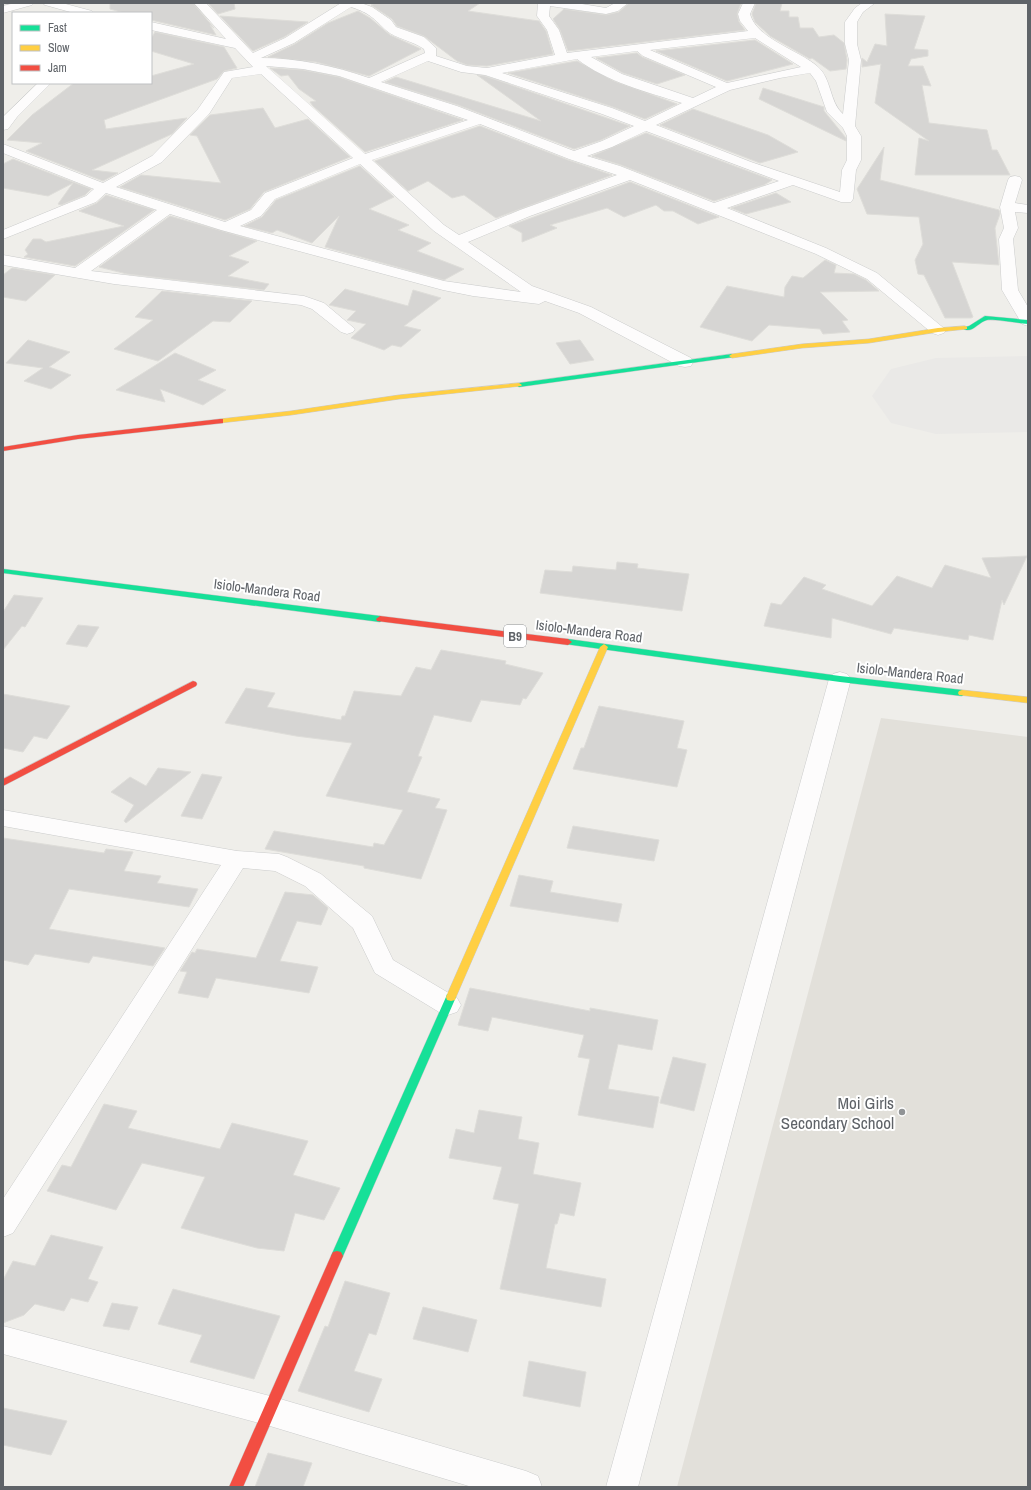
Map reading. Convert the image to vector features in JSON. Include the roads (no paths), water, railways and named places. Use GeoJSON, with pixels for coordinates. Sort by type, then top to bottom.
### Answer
{"type":"FeatureCollection","features":[{"type":"Feature","properties":{"kind":"main road"},"geometry":{"type":"LineString","coordinates":[[3,449],[78,437],[291,412],[399,397],[563,380],[802,346],[869,341],[938,330],[970,328],[985,318],[1028,321]]}},
{"type":"Feature","properties":{"kind":"main road","name":"Isiolo-Mandera Road"},"geometry":{"type":"LineString","coordinates":[[3,571],[604,647],[840,679],[1028,700]]}},
{"type":"Feature","properties":{"kind":"main road"},"geometry":{"type":"LineString","coordinates":[[236,1487],[604,647]]}},
{"type":"Feature","properties":{"kind":"main road"},"geometry":{"type":"LineString","coordinates":[[3,782],[18,777],[193,684]]}},
{"type":"Feature","properties":{"kind":"street"},"geometry":{"type":"LineString","coordinates":[[3,10],[28,3]]}},
{"type":"Feature","properties":{"kind":"street"},"geometry":{"type":"LineString","coordinates":[[49,3],[94,11]]}},
{"type":"Feature","properties":{"kind":"street"},"geometry":{"type":"LineString","coordinates":[[200,3],[218,25],[256,63],[439,228],[509,278],[527,289],[562,301],[599,317],[685,362]]}},
{"type":"Feature","properties":{"kind":"street"},"geometry":{"type":"LineString","coordinates":[[3,236],[91,199],[104,188],[156,159],[168,150],[204,111],[211,98],[228,75],[245,70],[270,51],[314,26],[349,3],[368,9],[387,22],[392,29],[420,40],[430,48],[431,54],[427,57],[369,82]]}},
{"type":"Feature","properties":{"kind":"street"},"geometry":{"type":"LineString","coordinates":[[544,3],[543,16],[553,30],[562,57]]}},
{"type":"Feature","properties":{"kind":"street"},"geometry":{"type":"LineString","coordinates":[[553,3],[606,11],[614,9],[622,3]]}},
{"type":"Feature","properties":{"kind":"street"},"geometry":{"type":"LineString","coordinates":[[427,57],[465,70],[487,72],[546,90],[646,125],[792,181],[846,198],[849,170],[854,160],[854,136],[848,126],[832,112],[822,81],[813,69],[758,34],[746,21],[744,14],[749,3]]}},
{"type":"Feature","properties":{"kind":"street"},"geometry":{"type":"LineString","coordinates":[[848,126],[855,60],[851,44],[851,22],[859,10],[869,3]]}},
{"type":"Feature","properties":{"kind":"street"},"geometry":{"type":"LineString","coordinates":[[152,26],[240,46]]}},
{"type":"Feature","properties":{"kind":"street"},"geometry":{"type":"LineString","coordinates":[[487,72],[562,57],[640,48],[674,42],[758,34]]}},
{"type":"Feature","properties":{"kind":"street"},"geometry":{"type":"LineString","coordinates":[[640,48],[648,53],[726,87]]}},
{"type":"Feature","properties":{"kind":"street"},"geometry":{"type":"LineString","coordinates":[[580,55],[588,63],[614,74],[695,103]]}},
{"type":"Feature","properties":{"kind":"street"},"geometry":{"type":"LineString","coordinates":[[256,63],[277,62],[303,65],[342,73],[452,108],[574,156],[630,175],[821,251],[872,276],[938,330]]}},
{"type":"Feature","properties":{"kind":"street"},"geometry":{"type":"LineString","coordinates":[[574,156],[607,144],[726,87],[780,74],[813,69]]}},
{"type":"Feature","properties":{"kind":"street"},"geometry":{"type":"LineString","coordinates":[[3,126],[12,114],[44,84]]}},
{"type":"Feature","properties":{"kind":"street"},"geometry":{"type":"LineString","coordinates":[[226,227],[256,213],[270,196],[362,159],[480,120]]}},
{"type":"Feature","properties":{"kind":"street"},"geometry":{"type":"LineString","coordinates":[[3,148],[104,188],[226,227],[443,285],[507,296],[562,301]]}},
{"type":"Feature","properties":{"kind":"street"},"geometry":{"type":"LineString","coordinates":[[458,241],[525,213],[630,175]]}},
{"type":"Feature","properties":{"kind":"street"},"geometry":{"type":"LineString","coordinates":[[1015,180],[1007,207],[1010,228],[1006,239],[1010,290],[1028,321]]}},
{"type":"Feature","properties":{"kind":"street"},"geometry":{"type":"LineString","coordinates":[[714,208],[792,181]]}},
{"type":"Feature","properties":{"kind":"street"},"geometry":{"type":"LineString","coordinates":[[1007,207],[1028,209]]}},
{"type":"Feature","properties":{"kind":"street"},"geometry":{"type":"LineString","coordinates":[[78,273],[169,208]]}},
{"type":"Feature","properties":{"kind":"street"},"geometry":{"type":"LineString","coordinates":[[3,260],[114,279],[220,290],[308,302],[318,306],[347,329]]}},
{"type":"Feature","properties":{"kind":"street"},"geometry":{"type":"LineString","coordinates":[[622,1487],[840,679]]}},
{"type":"Feature","properties":{"kind":"street"},"geometry":{"type":"LineString","coordinates":[[3,818],[238,860],[280,863],[313,880],[363,922],[384,966],[448,1005]]}},
{"type":"Feature","properties":{"kind":"street"},"geometry":{"type":"LineString","coordinates":[[3,1224],[238,860]]}},
{"type":"Feature","properties":{"kind":"street"},"geometry":{"type":"LineString","coordinates":[[3,1340],[270,1411],[526,1487]]}},
{"type":"Feature","properties":{"kind":"place","name":"Moi Girls Secondary School"},"geometry":{"type":"Point","coordinates":[902,1112]}}]}
